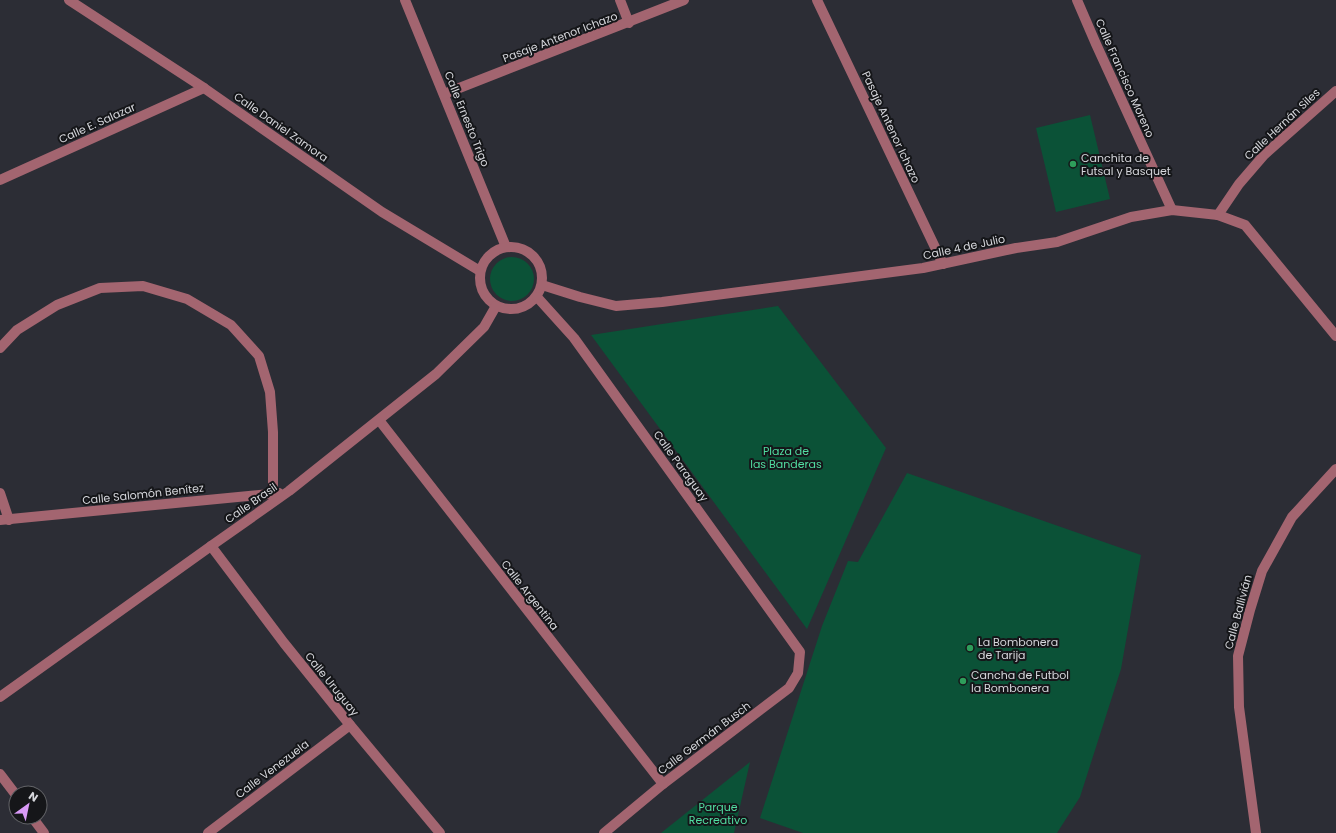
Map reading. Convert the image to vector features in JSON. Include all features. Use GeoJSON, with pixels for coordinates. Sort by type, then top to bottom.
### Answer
{"type":"FeatureCollection","features":[{"type":"Feature","properties":{"kind":"street","name":"Calle Daniel Zamora"},"geometry":{"type":"LineString","coordinates":[[69,0],[204,88],[382,212],[480,271]]}},
{"type":"Feature","properties":{"kind":"street","name":"Calle Ernesto Trigo"},"geometry":{"type":"LineString","coordinates":[[405,0],[506,247]]}},
{"type":"Feature","properties":{"kind":"street"},"geometry":{"type":"LineString","coordinates":[[620,0],[629,23]]}},
{"type":"Feature","properties":{"kind":"street","name":"Pasaje Antenor Ichazo"},"geometry":{"type":"LineString","coordinates":[[444,94],[629,23],[684,0]]}},
{"type":"Feature","properties":{"kind":"street","name":"Pasaje Antenor Ichazo"},"geometry":{"type":"LineString","coordinates":[[817,0],[943,264]]}},
{"type":"Feature","properties":{"kind":"street","name":"Calle Francisco Moreno"},"geometry":{"type":"LineString","coordinates":[[1077,0],[1172,210]]}},
{"type":"Feature","properties":{"kind":"street","name":"Calle E. Salazar"},"geometry":{"type":"LineString","coordinates":[[0,180],[204,88]]}},
{"type":"Feature","properties":{"kind":"street","name":"Calle Hernán Siles"},"geometry":{"type":"LineString","coordinates":[[1218,215],[1239,184],[1264,155],[1336,91]]}},
{"type":"Feature","properties":{"kind":"street","name":"Calle 4 de Julio"},"geometry":{"type":"LineString","coordinates":[[542,285],[616,306],[662,302],[923,268],[1016,248],[1057,242],[1131,217],[1172,210],[1218,215],[1245,225],[1336,336]]}},
{"type":"Feature","properties":{"kind":"street"},"geometry":{"type":"LineString","coordinates":[[506,247],[522,249],[528,252],[539,264],[542,274],[542,285],[537,297],[530,304],[513,310],[496,306],[489,301],[480,286],[480,271],[484,262],[489,255],[506,247]]}},
{"type":"Feature","properties":{"kind":"street"},"geometry":{"type":"LineString","coordinates":[[0,348],[17,330],[57,305],[100,288],[142,286],[187,299],[231,326],[259,356],[270,392],[273,432],[273,493]]}},
{"type":"Feature","properties":{"kind":"street","name":"Calle Paraguay"},"geometry":{"type":"LineString","coordinates":[[537,297],[574,338],[800,652]]}},
{"type":"Feature","properties":{"kind":"street","name":"Calle Brasil"},"geometry":{"type":"LineString","coordinates":[[0,697],[289,492],[436,374],[484,327],[496,306]]}},
{"type":"Feature","properties":{"kind":"street","name":"Calle Argentina"},"geometry":{"type":"LineString","coordinates":[[379,420],[662,784]]}},
{"type":"Feature","properties":{"kind":"street","name":"Calle Ballivián"},"geometry":{"type":"LineString","coordinates":[[1256,833],[1239,707],[1238,656],[1262,571],[1292,516],[1336,469]]}},
{"type":"Feature","properties":{"kind":"street"},"geometry":{"type":"LineString","coordinates":[[0,492],[4,520]]}},
{"type":"Feature","properties":{"kind":"street","name":"Calle Salomón Benítez"},"geometry":{"type":"LineString","coordinates":[[4,520],[289,492]]}},
{"type":"Feature","properties":{"kind":"street","name":"Calle Uruguay"},"geometry":{"type":"LineString","coordinates":[[211,546],[284,643],[440,833]]}},
{"type":"Feature","properties":{"kind":"street","name":"Calle Germán Busch"},"geometry":{"type":"LineString","coordinates":[[604,833],[662,784],[789,688],[798,673],[800,652]]}},
{"type":"Feature","properties":{"kind":"street","name":"Calle Venezuela"},"geometry":{"type":"LineString","coordinates":[[208,833],[350,725]]}},
{"type":"Feature","properties":{"kind":"street"},"geometry":{"type":"LineString","coordinates":[[0,774],[8,785]]}},
{"type":"Feature","properties":{"kind":"green space","name":"Canchita de Futsal y Basquet"},"geometry":{"type":"Polygon","coordinates":[[[1090,115],[1110,199],[1056,212],[1036,128],[1090,115]]]}},
{"type":"Feature","properties":{"kind":"green space"},"geometry":{"type":"Polygon","coordinates":[[[516,257],[521,258],[528,263],[533,270],[533,288],[528,295],[521,300],[508,301],[503,300],[496,295],[491,288],[490,275],[491,270],[496,263],[503,258],[516,257]]]}},
{"type":"Feature","properties":{"kind":"green space","name":"Plaza de las Banderas"},"geometry":{"type":"Polygon","coordinates":[[[778,306],[886,448],[807,629],[591,335],[778,306]]]}},
{"type":"Feature","properties":{"kind":"green space","name":"La Bombonera de Tarija"},"geometry":{"type":"Polygon","coordinates":[[[907,473],[1141,555],[1121,669],[1080,797],[1057,833],[803,833],[760,818],[822,626],[848,561],[858,562],[907,473]]]}},
{"type":"Feature","properties":{"kind":"green space","name":"Parque Recreativo"},"geometry":{"type":"Polygon","coordinates":[[[750,762],[734,833],[661,833],[750,762]]]}},
{"type":"Feature","properties":{"kind":"place","name":"Canchita de Futsal y Basquet"},"geometry":{"type":"Point","coordinates":[1073,164]}},
{"type":"Feature","properties":{"kind":"place","name":"La Bombonera de Tarija"},"geometry":{"type":"Point","coordinates":[970,648]}},
{"type":"Feature","properties":{"kind":"place","name":"Cancha de Futbol la Bombonera"},"geometry":{"type":"Point","coordinates":[963,681]}}]}
